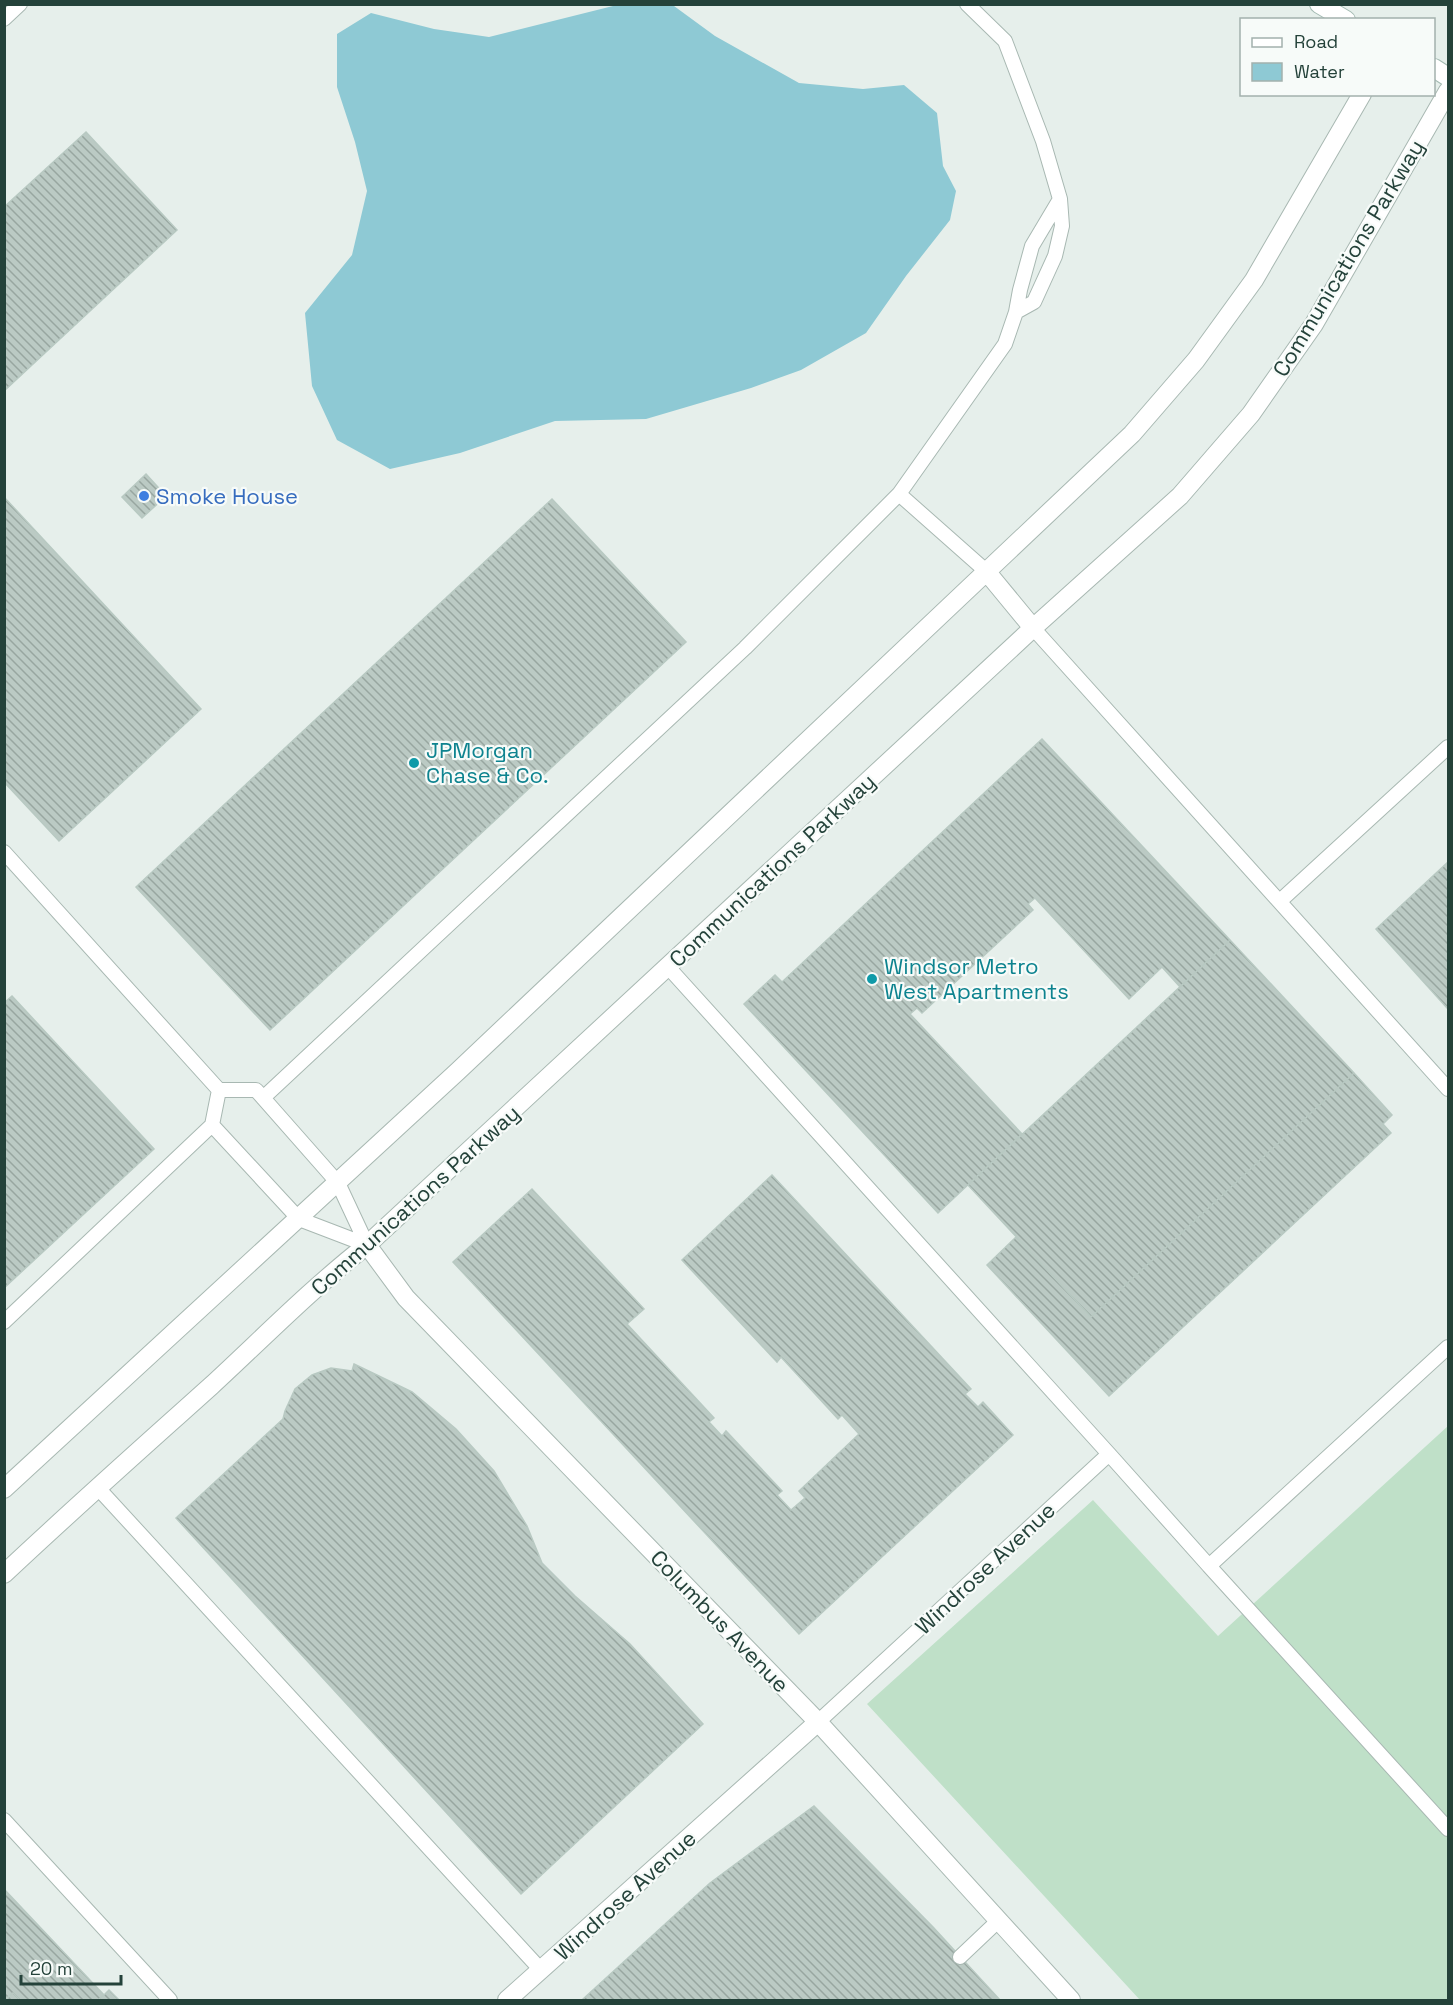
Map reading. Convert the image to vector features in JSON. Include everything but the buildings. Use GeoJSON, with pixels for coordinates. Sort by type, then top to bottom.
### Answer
{"type":"FeatureCollection","features":[{"type":"Feature","properties":{"kind":"street"},"geometry":{"type":"LineString","coordinates":[[1319,4],[1343,18]]}},
{"type":"Feature","properties":{"kind":"street"},"geometry":{"type":"LineString","coordinates":[[1435,69],[1449,77]]}},
{"type":"Feature","properties":{"kind":"street","name":"Communications Parkway"},"geometry":{"type":"LineString","coordinates":[[4,1574],[97,1486],[210,1387],[341,1265],[368,1245],[1033,628],[1180,496],[1251,414],[1314,324],[1449,91]]}},
{"type":"Feature","properties":{"kind":"street"},"geometry":{"type":"LineString","coordinates":[[4,1489],[338,1183],[1132,434],[1196,360],[1254,280],[1361,96]]}},
{"type":"Feature","properties":{"kind":"street"},"geometry":{"type":"LineString","coordinates":[[986,571],[1033,628]]}},
{"type":"Feature","properties":{"kind":"street","name":"Columbus Avenue"},"geometry":{"type":"LineString","coordinates":[[368,1245],[406,1298],[818,1722],[1071,2001]]}},
{"type":"Feature","properties":{"kind":"street","name":"Windrose Avenue"},"geometry":{"type":"LineString","coordinates":[[507,2001],[818,1722]]}},
{"type":"Feature","properties":{"kind":"lane"},"geometry":{"type":"LineString","coordinates":[[4,19],[20,4]]}},
{"type":"Feature","properties":{"kind":"lane"},"geometry":{"type":"LineString","coordinates":[[967,4],[1005,41],[1042,141],[1060,200],[1062,226],[1055,256],[1034,302],[1016,312]]}},
{"type":"Feature","properties":{"kind":"lane"},"geometry":{"type":"LineString","coordinates":[[263,1098],[738,654],[899,494],[1005,344],[1016,312],[1032,246],[1060,200]]}},
{"type":"Feature","properties":{"kind":"lane"},"geometry":{"type":"LineString","coordinates":[[899,494],[986,571]]}},
{"type":"Feature","properties":{"kind":"lane"},"geometry":{"type":"LineString","coordinates":[[1033,628],[1449,1089]]}},
{"type":"Feature","properties":{"kind":"lane"},"geometry":{"type":"LineString","coordinates":[[1280,901],[1449,747]]}},
{"type":"Feature","properties":{"kind":"lane"},"geometry":{"type":"LineString","coordinates":[[4,852],[219,1090],[256,1090],[338,1183],[368,1245]]}},
{"type":"Feature","properties":{"kind":"lane"},"geometry":{"type":"LineString","coordinates":[[668,968],[1449,1829]]}},
{"type":"Feature","properties":{"kind":"lane"},"geometry":{"type":"LineString","coordinates":[[4,1322],[212,1125],[219,1090]]}},
{"type":"Feature","properties":{"kind":"lane"},"geometry":{"type":"LineString","coordinates":[[212,1125],[299,1219],[368,1245]]}},
{"type":"Feature","properties":{"kind":"lane"},"geometry":{"type":"LineString","coordinates":[[1209,1566],[1449,1347]]}},
{"type":"Feature","properties":{"kind":"lane","name":"Windrose Avenue"},"geometry":{"type":"LineString","coordinates":[[818,1722],[1109,1454]]}},
{"type":"Feature","properties":{"kind":"lane"},"geometry":{"type":"LineString","coordinates":[[97,1486],[541,1970]]}},
{"type":"Feature","properties":{"kind":"lane"},"geometry":{"type":"LineString","coordinates":[[4,1820],[170,2001]]}},
{"type":"Feature","properties":{"kind":"lane"},"geometry":{"type":"LineString","coordinates":[[960,1957],[999,1921]]}},
{"type":"Feature","properties":{"kind":"green space"},"geometry":{"type":"Polygon","coordinates":[[[1448,1426],[1448,2000],[1140,2000],[867,1704],[1093,1500],[1218,1636],[1448,1426]]]}},
{"type":"Feature","properties":{"kind":"water"},"geometry":{"type":"Polygon","coordinates":[[[666,4],[674,6],[715,36],[799,83],[863,89],[904,85],[937,113],[943,166],[956,191],[950,220],[906,276],[866,333],[801,370],[751,388],[646,419],[555,421],[460,453],[390,469],[337,440],[312,386],[305,313],[352,255],[367,191],[355,142],[337,87],[337,34],[371,13],[434,29],[489,37],[617,5],[666,4]]]}},
{"type":"Feature","properties":{"kind":"place","name":"Smoke House"},"geometry":{"type":"Point","coordinates":[144,496]}},
{"type":"Feature","properties":{"kind":"place","name":"JPMorgan Chase & Co."},"geometry":{"type":"Point","coordinates":[414,763]}},
{"type":"Feature","properties":{"kind":"place","name":"Windsor Metro West Apartments"},"geometry":{"type":"Point","coordinates":[872,979]}}]}
